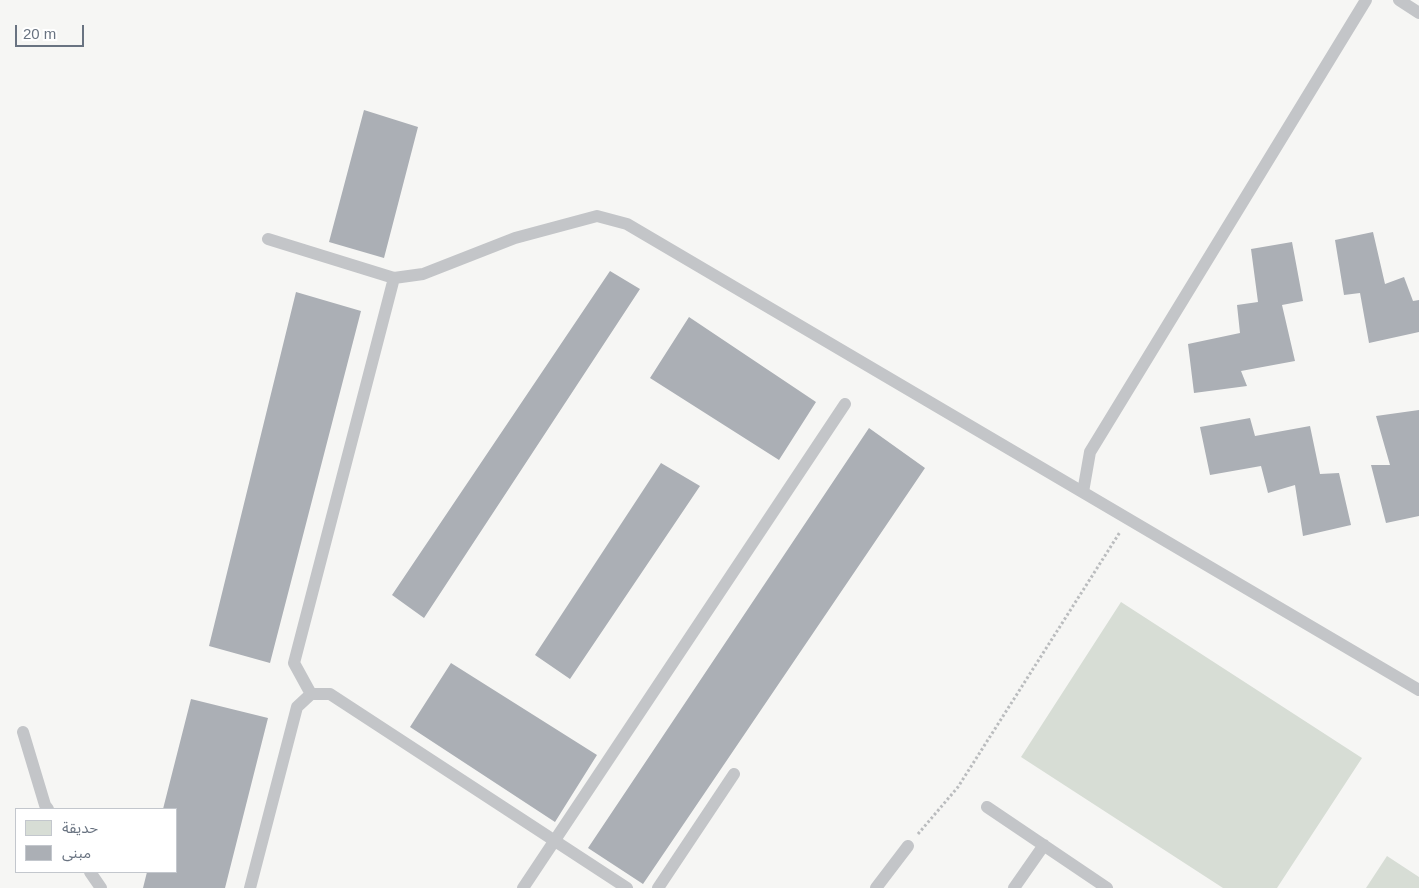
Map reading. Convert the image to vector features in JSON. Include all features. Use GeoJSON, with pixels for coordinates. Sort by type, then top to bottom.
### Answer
{"type":"FeatureCollection","features":[{"type":"Feature","properties":{"kind":"lane"},"geometry":{"type":"LineString","coordinates":[[1083,492],[1090,452],[1366,0]]}},
{"type":"Feature","properties":{"kind":"lane"},"geometry":{"type":"LineString","coordinates":[[1399,0],[1419,13]]}},
{"type":"Feature","properties":{"kind":"lane"},"geometry":{"type":"LineString","coordinates":[[268,240],[394,278],[423,274],[515,238],[597,216],[627,224],[1419,690]]}},
{"type":"Feature","properties":{"kind":"lane"},"geometry":{"type":"LineString","coordinates":[[311,694],[294,663],[394,278]]}},
{"type":"Feature","properties":{"kind":"lane"},"geometry":{"type":"LineString","coordinates":[[524,888],[845,404]]}},
{"type":"Feature","properties":{"kind":"lane"},"geometry":{"type":"LineString","coordinates":[[250,888],[297,707],[311,694],[330,694],[627,888]]}},
{"type":"Feature","properties":{"kind":"lane"},"geometry":{"type":"LineString","coordinates":[[23,732],[47,808]]}},
{"type":"Feature","properties":{"kind":"lane"},"geometry":{"type":"LineString","coordinates":[[658,888],[734,774]]}},
{"type":"Feature","properties":{"kind":"lane"},"geometry":{"type":"LineString","coordinates":[[987,807],[1107,888]]}},
{"type":"Feature","properties":{"kind":"lane"},"geometry":{"type":"LineString","coordinates":[[1014,888],[1044,845]]}},
{"type":"Feature","properties":{"kind":"lane"},"geometry":{"type":"LineString","coordinates":[[876,888],[908,846]]}},
{"type":"Feature","properties":{"kind":"lane"},"geometry":{"type":"LineString","coordinates":[[91,873],[101,888]]}},
{"type":"Feature","properties":{"kind":"path"},"geometry":{"type":"LineString","coordinates":[[908,846],[958,787],[1128,519]]}},
{"type":"Feature","properties":{"kind":"green space"},"geometry":{"type":"Polygon","coordinates":[[[1121,602],[1362,758],[1277,888],[1223,888],[1021,757],[1121,602]]]}},
{"type":"Feature","properties":{"kind":"green space"},"geometry":{"type":"Polygon","coordinates":[[[1387,856],[1419,877],[1419,888],[1366,888],[1387,856]]]}},
{"type":"Feature","properties":{"kind":"building"},"geometry":{"type":"Polygon","coordinates":[[[364,110],[418,127],[384,258],[329,242],[364,110]]]}},
{"type":"Feature","properties":{"kind":"building"},"geometry":{"type":"Polygon","coordinates":[[[1373,232],[1385,284],[1404,277],[1413,301],[1419,300],[1419,332],[1369,343],[1360,293],[1344,295],[1335,240],[1373,232]]]}},
{"type":"Feature","properties":{"kind":"building"},"geometry":{"type":"Polygon","coordinates":[[[1292,242],[1303,301],[1282,305],[1295,361],[1241,371],[1247,386],[1194,393],[1188,344],[1240,333],[1237,305],[1258,302],[1251,249],[1292,242]]]}},
{"type":"Feature","properties":{"kind":"building"},"geometry":{"type":"Polygon","coordinates":[[[610,271],[640,289],[424,618],[392,595],[610,271]]]}},
{"type":"Feature","properties":{"kind":"building"},"geometry":{"type":"Polygon","coordinates":[[[296,292],[361,311],[270,663],[209,646],[296,292]]]}},
{"type":"Feature","properties":{"kind":"building"},"geometry":{"type":"Polygon","coordinates":[[[689,317],[816,402],[779,460],[650,378],[689,317]]]}},
{"type":"Feature","properties":{"kind":"building"},"geometry":{"type":"Polygon","coordinates":[[[1419,410],[1419,516],[1386,523],[1371,465],[1390,465],[1376,416],[1419,410]]]}},
{"type":"Feature","properties":{"kind":"building"},"geometry":{"type":"Polygon","coordinates":[[[1250,418],[1255,436],[1310,426],[1320,474],[1339,473],[1351,525],[1303,536],[1295,485],[1268,493],[1261,466],[1210,475],[1200,427],[1250,418]]]}},
{"type":"Feature","properties":{"kind":"building"},"geometry":{"type":"Polygon","coordinates":[[[869,428],[925,468],[643,884],[588,848],[869,428]]]}},
{"type":"Feature","properties":{"kind":"building"},"geometry":{"type":"Polygon","coordinates":[[[661,463],[700,486],[570,679],[535,655],[661,463]]]}},
{"type":"Feature","properties":{"kind":"building"},"geometry":{"type":"Polygon","coordinates":[[[451,663],[597,755],[555,822],[410,727],[451,663]]]}},
{"type":"Feature","properties":{"kind":"building"},"geometry":{"type":"Polygon","coordinates":[[[191,699],[268,718],[225,888],[143,888],[147,873],[178,873],[178,808],[163,808],[191,699]]]}}]}
